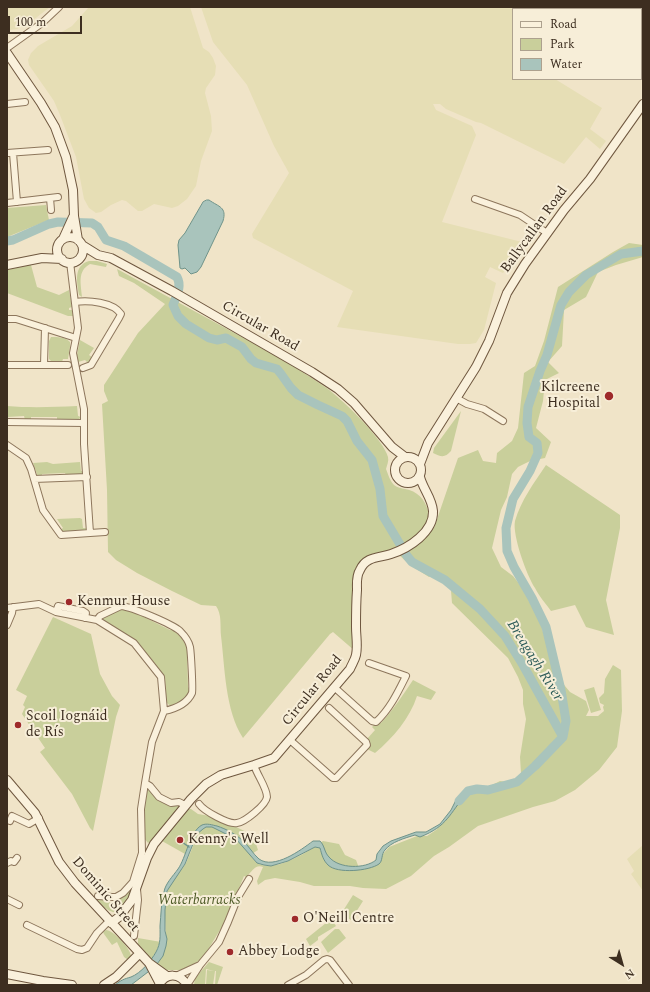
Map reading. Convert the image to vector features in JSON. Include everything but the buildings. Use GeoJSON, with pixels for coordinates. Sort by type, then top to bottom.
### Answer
{"type":"FeatureCollection","features":[{"type":"Feature","properties":{"kind":"main road"},"geometry":{"type":"LineString","coordinates":[[7,53],[41,103],[55,127],[66,157],[73,190],[73,218],[82,254],[79,259]]}},
{"type":"Feature","properties":{"kind":"main road","name":"Ballycallan Road"},"geometry":{"type":"LineString","coordinates":[[420,464],[428,443],[476,367],[507,293],[547,233],[590,178],[643,104]]}},
{"type":"Feature","properties":{"kind":"main road"},"geometry":{"type":"LineString","coordinates":[[42,258],[58,246],[66,235],[73,218]]}},
{"type":"Feature","properties":{"kind":"main road"},"geometry":{"type":"LineString","coordinates":[[66,235],[79,239]]}},
{"type":"Feature","properties":{"kind":"main road","name":"Circular Road"},"geometry":{"type":"LineString","coordinates":[[79,239],[98,255],[110,258],[172,290],[338,389],[366,416],[392,447],[404,457]]}},
{"type":"Feature","properties":{"kind":"main road"},"geometry":{"type":"LineString","coordinates":[[58,246],[57,252],[62,260]]}},
{"type":"Feature","properties":{"kind":"main road"},"geometry":{"type":"LineString","coordinates":[[7,265],[42,258],[70,262],[98,255]]}},
{"type":"Feature","properties":{"kind":"main road","name":"Ballycallan Road"},"geometry":{"type":"LineString","coordinates":[[413,458],[428,443]]}},
{"type":"Feature","properties":{"kind":"main road"},"geometry":{"type":"LineString","coordinates":[[392,447],[395,475],[397,479],[401,482],[414,485],[419,488],[431,501]]}},
{"type":"Feature","properties":{"kind":"main road"},"geometry":{"type":"LineString","coordinates":[[395,466],[397,462],[404,457],[413,458],[420,464]]}},
{"type":"Feature","properties":{"kind":"main road","name":"Circular Road"},"geometry":{"type":"LineString","coordinates":[[254,765],[268,761],[279,753],[350,669],[356,654],[356,583],[362,565],[372,558],[397,552],[423,535],[429,528],[433,513],[431,501],[422,485],[420,477],[420,464]]}},
{"type":"Feature","properties":{"kind":"main road"},"geometry":{"type":"LineString","coordinates":[[409,484],[414,483],[420,477]]}},
{"type":"Feature","properties":{"kind":"main road"},"geometry":{"type":"LineString","coordinates":[[110,922],[126,908],[137,889],[150,851],[185,806],[211,779],[221,774],[254,765]]}},
{"type":"Feature","properties":{"kind":"main road","name":"Dominic Street"},"geometry":{"type":"LineString","coordinates":[[7,780],[39,818],[60,862],[75,883],[155,971],[160,984]]}},
{"type":"Feature","properties":{"kind":"main road"},"geometry":{"type":"LineString","coordinates":[[104,985],[116,977],[139,954]]}},
{"type":"Feature","properties":{"kind":"main road","name":"Dominic Street"},"geometry":{"type":"LineString","coordinates":[[155,971],[184,981],[187,985]]}},
{"type":"Feature","properties":{"kind":"main road"},"geometry":{"type":"LineString","coordinates":[[7,974],[32,982],[72,985]]}},
{"type":"Feature","properties":{"kind":"main road"},"geometry":{"type":"LineString","coordinates":[[160,984],[172,976]]}},
{"type":"Feature","properties":{"kind":"street"},"geometry":{"type":"LineString","coordinates":[[7,48],[42,23],[59,7]]}},
{"type":"Feature","properties":{"kind":"street"},"geometry":{"type":"LineString","coordinates":[[7,104],[25,102]]}},
{"type":"Feature","properties":{"kind":"street"},"geometry":{"type":"LineString","coordinates":[[17,202],[10,153],[48,150]]}},
{"type":"Feature","properties":{"kind":"street"},"geometry":{"type":"LineString","coordinates":[[7,203],[58,197]]}},
{"type":"Feature","properties":{"kind":"street"},"geometry":{"type":"LineString","coordinates":[[50,198],[52,210]]}},
{"type":"Feature","properties":{"kind":"street"},"geometry":{"type":"LineString","coordinates":[[475,198],[520,216],[547,233]]}},
{"type":"Feature","properties":{"kind":"street"},"geometry":{"type":"LineString","coordinates":[[70,262],[78,328],[73,353],[84,409],[90,533]]}},
{"type":"Feature","properties":{"kind":"street"},"geometry":{"type":"LineString","coordinates":[[75,302],[93,301],[118,309],[121,314],[91,365],[83,368]]}},
{"type":"Feature","properties":{"kind":"street"},"geometry":{"type":"LineString","coordinates":[[7,319],[16,319],[76,338]]}},
{"type":"Feature","properties":{"kind":"street"},"geometry":{"type":"LineString","coordinates":[[44,365],[45,328]]}},
{"type":"Feature","properties":{"kind":"street"},"geometry":{"type":"LineString","coordinates":[[7,365],[68,365]]}},
{"type":"Feature","properties":{"kind":"street"},"geometry":{"type":"LineString","coordinates":[[456,398],[467,404],[484,409],[503,421]]}},
{"type":"Feature","properties":{"kind":"street"},"geometry":{"type":"LineString","coordinates":[[7,422],[84,423]]}},
{"type":"Feature","properties":{"kind":"street"},"geometry":{"type":"LineString","coordinates":[[7,445],[26,458],[30,465],[42,510],[61,535],[105,532]]}},
{"type":"Feature","properties":{"kind":"street"},"geometry":{"type":"LineString","coordinates":[[34,480],[87,477]]}},
{"type":"Feature","properties":{"kind":"street"},"geometry":{"type":"LineString","coordinates":[[7,625],[12,613],[10,608],[39,604],[56,612],[74,612],[85,618],[97,620],[134,643],[161,677],[164,711],[152,742],[145,783],[141,809],[141,859],[132,885],[123,894],[113,900],[98,896]]}},
{"type":"Feature","properties":{"kind":"street"},"geometry":{"type":"LineString","coordinates":[[97,620],[100,616],[114,608],[121,606],[179,630],[190,646],[192,693],[184,703],[164,711]]}},
{"type":"Feature","properties":{"kind":"street"},"geometry":{"type":"LineString","coordinates":[[334,688],[372,721],[376,722],[392,703],[406,676],[405,674],[369,663]]}},
{"type":"Feature","properties":{"kind":"street"},"geometry":{"type":"LineString","coordinates":[[290,740],[333,778],[336,778],[367,745],[366,742],[330,706],[324,713]]}},
{"type":"Feature","properties":{"kind":"street"},"geometry":{"type":"LineString","coordinates":[[199,804],[205,811],[222,819],[237,823],[258,810],[267,799],[266,793],[254,765]]}},
{"type":"Feature","properties":{"kind":"street"},"geometry":{"type":"LineString","coordinates":[[145,783],[150,786],[159,797],[171,803],[179,802],[185,806]]}},
{"type":"Feature","properties":{"kind":"street"},"geometry":{"type":"LineString","coordinates":[[10,821],[12,816],[29,824],[39,818]]}},
{"type":"Feature","properties":{"kind":"street"},"geometry":{"type":"LineString","coordinates":[[7,863],[14,862],[17,858]]}},
{"type":"Feature","properties":{"kind":"street"},"geometry":{"type":"LineString","coordinates":[[187,985],[200,965],[219,942],[238,897],[249,879]]}},
{"type":"Feature","properties":{"kind":"street"},"geometry":{"type":"LineString","coordinates":[[134,936],[138,900],[137,889]]}},
{"type":"Feature","properties":{"kind":"street"},"geometry":{"type":"LineString","coordinates":[[7,899],[18,904]]}},
{"type":"Feature","properties":{"kind":"street"},"geometry":{"type":"LineString","coordinates":[[28,925],[82,950],[87,948],[97,933],[110,922]]}},
{"type":"Feature","properties":{"kind":"street"},"geometry":{"type":"LineString","coordinates":[[288,985],[306,975],[327,959],[330,960],[350,985]]}},
{"type":"Feature","properties":{"kind":"street"},"geometry":{"type":"LineString","coordinates":[[172,976],[200,965]]}},
{"type":"Feature","properties":{"kind":"shaded area"},"geometry":{"type":"Polygon","coordinates":[[[7,7],[50,7],[28,24],[17,29],[10,30],[7,29],[7,7]]]}},
{"type":"Feature","properties":{"kind":"shaded area"},"geometry":{"type":"Polygon","coordinates":[[[89,7],[190,7],[203,48],[209,52],[213,58],[216,66],[215,75],[206,88],[205,93],[211,116],[212,131],[201,161],[196,186],[187,199],[178,206],[172,208],[154,204],[142,211],[138,211],[126,201],[122,200],[101,212],[96,213],[89,208],[84,199],[76,157],[60,115],[54,101],[29,65],[28,60],[31,53],[38,46],[72,26],[89,7]]]}},
{"type":"Feature","properties":{"kind":"shaded area"},"geometry":{"type":"Polygon","coordinates":[[[201,7],[576,7],[512,8],[512,80],[557,80],[602,108],[590,129],[606,141],[600,149],[586,137],[564,164],[481,123],[446,109],[440,104],[433,104],[436,110],[472,126],[476,135],[442,222],[526,243],[503,273],[490,267],[485,277],[496,283],[484,330],[476,343],[458,344],[337,327],[353,291],[253,238],[252,234],[289,173],[274,146],[247,85],[213,42],[201,7]]]}},
{"type":"Feature","properties":{"kind":"shaded area"},"geometry":{"type":"Polygon","coordinates":[[[643,845],[643,891],[631,874],[634,871],[627,859],[643,845]]]}},
{"type":"Feature","properties":{"kind":"green space"},"geometry":{"type":"Polygon","coordinates":[[[46,205],[49,220],[7,237],[7,208],[46,205]]]}},
{"type":"Feature","properties":{"kind":"green space","name":"Waterbarracks"},"geometry":{"type":"Polygon","coordinates":[[[629,243],[643,245],[643,257],[598,272],[586,297],[564,310],[562,346],[548,362],[559,373],[545,380],[543,401],[536,428],[551,442],[545,458],[530,461],[518,467],[512,474],[507,497],[501,510],[492,548],[501,567],[513,576],[525,591],[540,619],[560,680],[570,692],[586,701],[589,710],[586,716],[598,716],[604,711],[604,705],[600,703],[599,698],[604,693],[605,679],[613,665],[621,670],[622,711],[617,747],[599,770],[575,790],[555,801],[478,826],[434,856],[411,876],[386,889],[350,886],[314,886],[275,878],[265,880],[258,885],[257,881],[263,867],[260,866],[254,869],[246,877],[244,876],[226,920],[203,958],[191,966],[180,970],[163,969],[157,964],[165,948],[165,901],[168,888],[186,863],[197,834],[191,839],[185,854],[162,841],[188,809],[191,809],[198,814],[219,819],[253,835],[258,850],[250,855],[256,862],[263,865],[272,866],[291,860],[323,841],[339,844],[345,855],[356,860],[359,868],[377,865],[382,855],[389,847],[417,836],[427,836],[436,830],[449,815],[458,801],[470,791],[486,788],[500,781],[516,783],[521,773],[520,757],[526,719],[523,704],[523,690],[518,677],[508,658],[452,603],[451,591],[447,577],[434,574],[429,577],[410,565],[398,554],[420,542],[434,528],[458,458],[478,450],[483,461],[496,463],[497,453],[512,441],[518,428],[524,373],[535,366],[544,341],[558,287],[629,243]]]}},
{"type":"Feature","properties":{"kind":"green space"},"geometry":{"type":"Polygon","coordinates":[[[89,261],[97,261],[107,264],[106,267],[90,264],[83,270],[81,274],[82,297],[79,295],[77,275],[80,267],[89,261]]]}},
{"type":"Feature","properties":{"kind":"green space"},"geometry":{"type":"Polygon","coordinates":[[[31,265],[37,287],[59,295],[69,290],[72,307],[69,308],[69,310],[72,310],[73,316],[68,316],[7,293],[7,270],[31,265]]]}},
{"type":"Feature","properties":{"kind":"green space"},"geometry":{"type":"Polygon","coordinates":[[[117,269],[274,355],[328,389],[353,411],[379,441],[388,457],[386,469],[394,485],[409,490],[420,496],[427,507],[429,519],[423,532],[418,537],[397,549],[369,555],[364,560],[355,575],[352,590],[352,612],[355,651],[333,632],[330,634],[243,738],[237,727],[229,702],[220,616],[216,606],[201,605],[172,591],[137,573],[116,560],[108,552],[107,490],[102,404],[108,401],[104,391],[104,385],[138,333],[165,304],[134,283],[119,276],[117,269]]]}},
{"type":"Feature","properties":{"kind":"green space"},"geometry":{"type":"Polygon","coordinates":[[[51,337],[64,338],[70,342],[68,359],[63,359],[62,362],[53,363],[49,359],[49,341],[51,337]]]}},
{"type":"Feature","properties":{"kind":"green space"},"geometry":{"type":"Polygon","coordinates":[[[80,340],[94,348],[89,355],[93,358],[90,363],[85,360],[78,362],[77,355],[80,340]]]}},
{"type":"Feature","properties":{"kind":"green space"},"geometry":{"type":"Polygon","coordinates":[[[7,406],[77,406],[78,416],[81,417],[77,421],[57,421],[57,417],[31,417],[31,420],[25,420],[24,416],[7,417],[7,406]]]}},
{"type":"Feature","properties":{"kind":"green space"},"geometry":{"type":"Polygon","coordinates":[[[461,411],[451,451],[447,455],[443,456],[433,453],[434,448],[461,411]]]}},
{"type":"Feature","properties":{"kind":"green space"},"geometry":{"type":"Polygon","coordinates":[[[47,462],[53,464],[80,462],[81,471],[83,471],[82,474],[66,476],[65,473],[42,474],[42,477],[38,477],[33,463],[47,462]]]}},
{"type":"Feature","properties":{"kind":"green space"},"geometry":{"type":"Polygon","coordinates":[[[546,465],[620,515],[620,528],[606,600],[614,635],[586,627],[575,605],[551,611],[537,591],[524,565],[516,536],[515,521],[524,499],[546,465]]]}},
{"type":"Feature","properties":{"kind":"green space"},"geometry":{"type":"Polygon","coordinates":[[[57,519],[82,519],[83,528],[86,528],[86,531],[64,533],[60,530],[63,528],[57,519]]]}},
{"type":"Feature","properties":{"kind":"green space"},"geometry":{"type":"Polygon","coordinates":[[[119,608],[128,609],[170,630],[172,628],[180,635],[188,650],[188,687],[190,689],[180,704],[172,706],[166,701],[165,677],[136,641],[105,622],[103,619],[103,615],[119,608]]]}},
{"type":"Feature","properties":{"kind":"green space"},"geometry":{"type":"Polygon","coordinates":[[[53,617],[91,634],[100,674],[112,696],[120,705],[116,717],[93,831],[72,794],[40,752],[45,748],[22,714],[25,707],[23,705],[27,696],[16,690],[53,617]]]}},
{"type":"Feature","properties":{"kind":"green space"},"geometry":{"type":"Polygon","coordinates":[[[413,680],[436,692],[431,700],[417,696],[405,720],[388,741],[375,753],[367,749],[367,739],[375,730],[372,727],[378,721],[381,723],[413,680]]]}},
{"type":"Feature","properties":{"kind":"green space"},"geometry":{"type":"Polygon","coordinates":[[[594,687],[601,710],[591,713],[584,690],[594,687]]]}},
{"type":"Feature","properties":{"kind":"green space"},"geometry":{"type":"Polygon","coordinates":[[[146,787],[180,807],[152,841],[148,843],[144,838],[143,810],[146,787]]]}},
{"type":"Feature","properties":{"kind":"green space"},"geometry":{"type":"Polygon","coordinates":[[[129,889],[131,892],[128,900],[121,910],[117,912],[108,910],[97,900],[97,897],[99,897],[113,905],[117,904],[116,899],[129,889]]]}},
{"type":"Feature","properties":{"kind":"green space"},"geometry":{"type":"Polygon","coordinates":[[[353,895],[363,901],[351,920],[341,914],[353,895]]]}},
{"type":"Feature","properties":{"kind":"green space"},"geometry":{"type":"Polygon","coordinates":[[[331,919],[336,926],[318,937],[318,940],[310,946],[306,939],[331,919]]]}},
{"type":"Feature","properties":{"kind":"green space"},"geometry":{"type":"Polygon","coordinates":[[[335,929],[339,929],[346,938],[328,953],[321,942],[335,929]]]}},
{"type":"Feature","properties":{"kind":"green space"},"geometry":{"type":"Polygon","coordinates":[[[106,930],[117,936],[128,949],[131,956],[128,960],[124,957],[117,942],[112,945],[103,932],[106,930]]]}},
{"type":"Feature","properties":{"kind":"green space"},"geometry":{"type":"Polygon","coordinates":[[[138,938],[161,942],[152,959],[138,944],[138,938]]]}},
{"type":"Feature","properties":{"kind":"green space"},"geometry":{"type":"Polygon","coordinates":[[[209,962],[223,967],[217,985],[215,985],[215,971],[213,985],[206,985],[207,970],[214,971],[206,969],[205,985],[194,985],[195,978],[209,962]]]}},
{"type":"Feature","properties":{"kind":"water"},"geometry":{"type":"Polygon","coordinates":[[[207,200],[219,206],[223,210],[223,221],[201,267],[197,272],[191,274],[185,268],[180,268],[179,240],[185,233],[203,202],[207,200]]]}},
{"type":"Feature","properties":{"kind":"water"},"geometry":{"type":"Polygon","coordinates":[[[466,791],[467,793],[452,813],[437,828],[420,837],[415,835],[394,843],[384,852],[379,864],[361,870],[338,870],[332,868],[325,861],[320,848],[315,847],[288,861],[271,866],[264,865],[257,863],[236,839],[212,827],[206,827],[197,834],[185,864],[167,891],[165,931],[167,939],[163,956],[157,964],[131,985],[115,985],[142,970],[149,963],[158,949],[162,900],[165,889],[181,864],[194,833],[202,825],[208,824],[217,826],[231,832],[245,843],[259,859],[265,862],[280,861],[295,854],[313,841],[320,841],[327,855],[333,861],[345,866],[359,866],[376,860],[377,854],[383,846],[391,841],[416,832],[426,832],[440,824],[451,810],[456,800],[466,791]]]}},
{"type":"Feature","properties":{"kind":"waterway","name":"Breagagh River"},"geometry":{"type":"LineString","coordinates":[[7,241],[13,240],[49,224],[58,222],[92,223],[98,227],[106,240],[124,246],[177,277],[179,287],[173,305],[178,316],[186,324],[209,338],[217,340],[226,338],[242,347],[256,363],[277,369],[298,395],[342,416],[347,421],[357,441],[372,460],[380,489],[383,516],[407,556],[412,562],[445,580],[480,609],[505,636],[563,737]]}},
{"type":"Feature","properties":{"kind":"waterway","name":"Breagagh River"},"geometry":{"type":"LineString","coordinates":[[459,801],[468,791],[477,789],[488,790],[517,782],[563,737],[566,721],[561,690],[546,627],[507,551],[506,528],[513,499],[530,471],[538,453],[537,443],[529,437],[527,423],[528,407],[547,355],[561,305],[569,292],[586,275],[621,254],[643,251]]}},
{"type":"Feature","properties":{"kind":"waterway"},"geometry":{"type":"LineString","coordinates":[[182,842],[189,847]]}},
{"type":"Feature","properties":{"kind":"place","name":"Kilcreene Hospital"},"geometry":{"type":"Point","coordinates":[609,396]}},
{"type":"Feature","properties":{"kind":"place","name":"Kenmur House"},"geometry":{"type":"Point","coordinates":[69,602]}},
{"type":"Feature","properties":{"kind":"place","name":"Scoil Iognáid de Rís"},"geometry":{"type":"Point","coordinates":[18,725]}},
{"type":"Feature","properties":{"kind":"place","name":"Kenny's Well"},"geometry":{"type":"Point","coordinates":[180,840]}},
{"type":"Feature","properties":{"kind":"place","name":"O'Neill Centre"},"geometry":{"type":"Point","coordinates":[295,919]}},
{"type":"Feature","properties":{"kind":"place","name":"Abbey Lodge"},"geometry":{"type":"Point","coordinates":[230,952]}}]}
